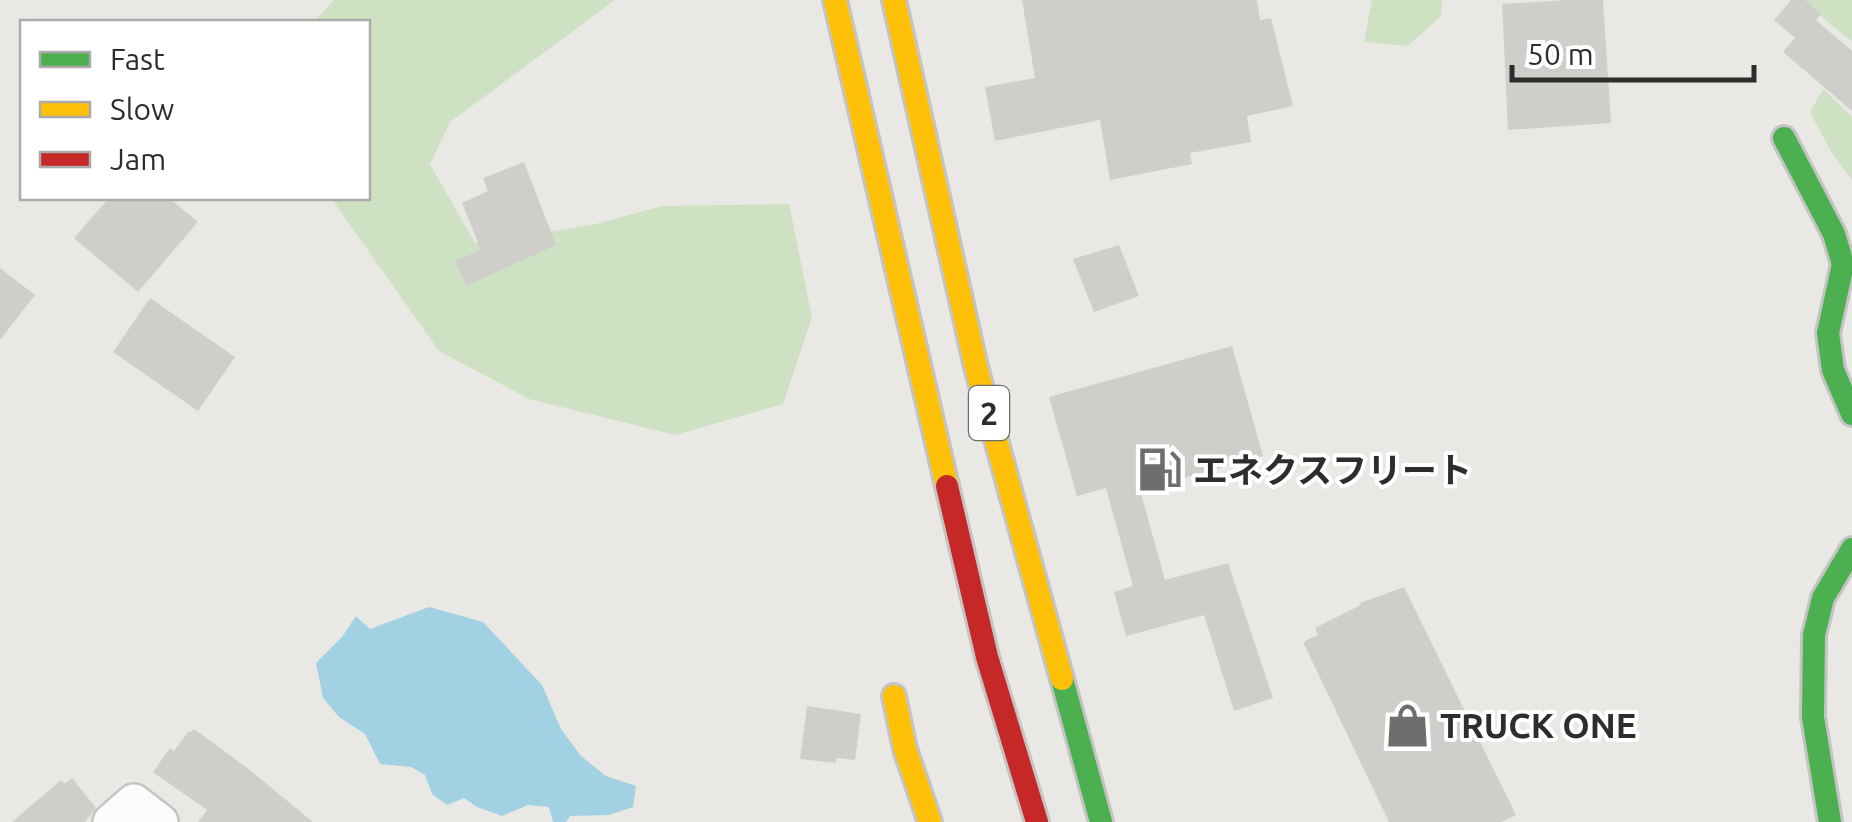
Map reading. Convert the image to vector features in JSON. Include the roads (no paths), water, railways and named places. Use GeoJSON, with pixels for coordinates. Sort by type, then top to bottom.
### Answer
{"type":"FeatureCollection","features":[{"type":"Feature","properties":{"kind":"main road","name":"2"},"geometry":{"type":"LineString","coordinates":[[835,0],[987,657],[1037,822]]}},
{"type":"Feature","properties":{"kind":"main road","name":"2"},"geometry":{"type":"LineString","coordinates":[[894,0],[976,367],[1101,822]]}},
{"type":"Feature","properties":{"kind":"main road"},"geometry":{"type":"LineString","coordinates":[[1784,138],[1834,234],[1843,264],[1828,333],[1833,370],[1852,414]]}},
{"type":"Feature","properties":{"kind":"main road"},"geometry":{"type":"LineString","coordinates":[[1830,822],[1813,717],[1814,634],[1823,598],[1852,549]]}},
{"type":"Feature","properties":{"kind":"main road"},"geometry":{"type":"LineString","coordinates":[[894,696],[905,750],[930,822]]}},
{"type":"Feature","properties":{"kind":"street"},"geometry":{"type":"LineString","coordinates":[[111,822],[134,802],[160,822]]}},
{"type":"Feature","properties":{"kind":"water"},"geometry":{"type":"Polygon","coordinates":[[[429,607],[483,622],[542,685],[561,729],[581,756],[606,776],[636,786],[633,807],[609,815],[570,816],[566,822],[553,822],[549,807],[528,805],[502,816],[464,798],[447,805],[432,794],[425,775],[411,767],[380,764],[365,734],[339,717],[323,698],[316,663],[356,616],[370,629],[429,607]]]}},
{"type":"Feature","properties":{"kind":"place","name":"エネクスフリート"},"geometry":{"type":"Point","coordinates":[1160,470]}},
{"type":"Feature","properties":{"kind":"place","name":"TRUCK ONE"},"geometry":{"type":"Point","coordinates":[1407,725]}}]}
